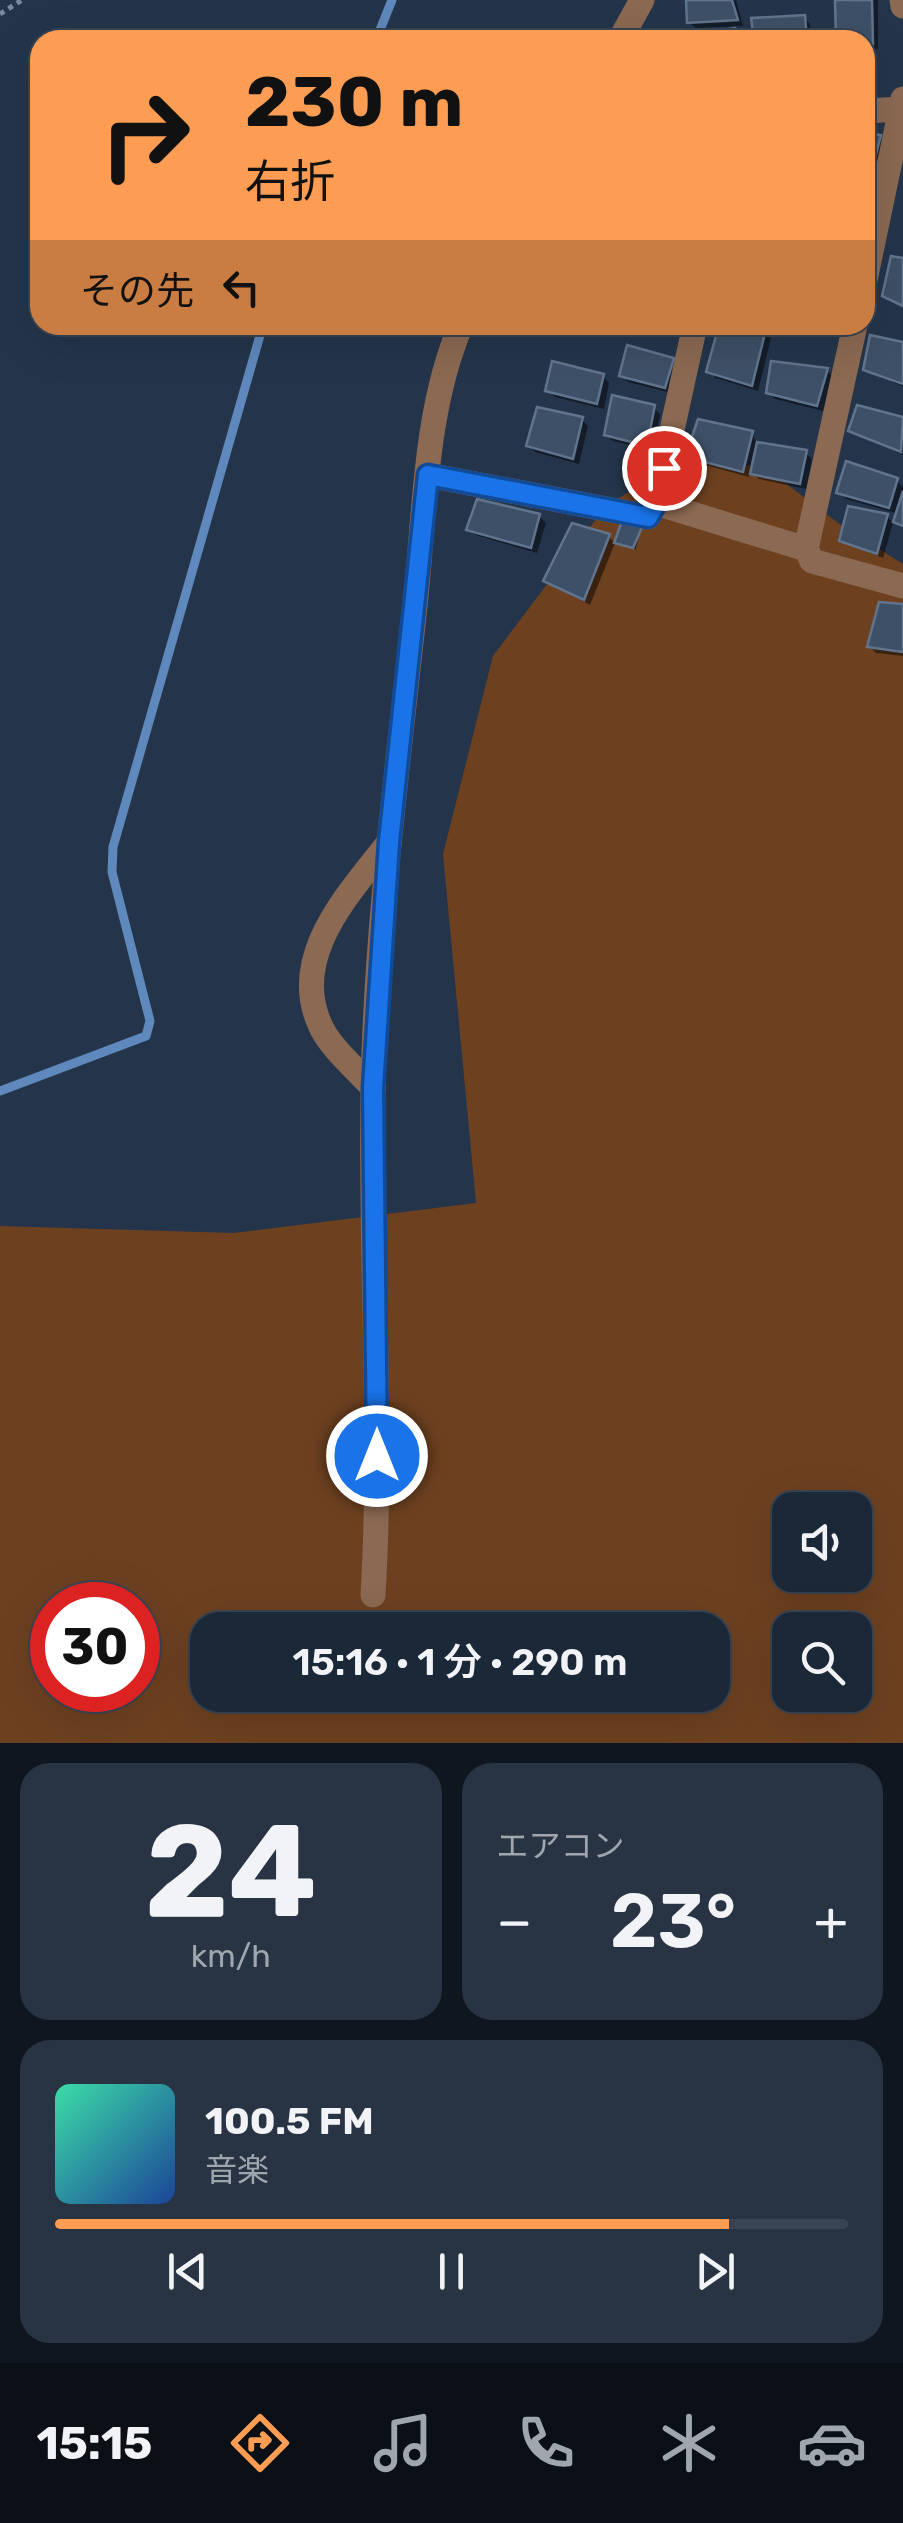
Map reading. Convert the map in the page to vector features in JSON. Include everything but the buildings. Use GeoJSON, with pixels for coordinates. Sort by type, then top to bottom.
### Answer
{"type":"FeatureCollection","features":[{"type":"Feature","properties":{"kind":"street"},"geometry":{"type":"LineString","coordinates":[[626,30],[642,0]]}},
{"type":"Feature","properties":{"kind":"street"},"geometry":{"type":"LineString","coordinates":[[875,235],[903,100]]}},
{"type":"Feature","properties":{"kind":"street"},"geometry":{"type":"LineString","coordinates":[[875,110],[903,109]]}},
{"type":"Feature","properties":{"kind":"street"},"geometry":{"type":"LineString","coordinates":[[373,1595],[378,1404],[373,1088],[389,842],[428,475],[444,378],[457,335]]}},
{"type":"Feature","properties":{"kind":"street"},"geometry":{"type":"LineString","coordinates":[[428,475],[648,517],[656,503],[693,335]]}},
{"type":"Feature","properties":{"kind":"street"},"geometry":{"type":"LineString","coordinates":[[853,335],[806,549],[812,561],[903,586]]}},
{"type":"Feature","properties":{"kind":"street"},"geometry":{"type":"LineString","coordinates":[[656,503],[806,549]]}},
{"type":"Feature","properties":{"kind":"street"},"geometry":{"type":"LineString","coordinates":[[373,1088],[322,1031],[312,1000],[315,953],[329,921],[389,842]]}},
{"type":"Feature","properties":{"kind":"path"},"geometry":{"type":"LineString","coordinates":[[0,14],[22,0]]}},
{"type":"Feature","properties":{"kind":"shaded area"},"geometry":{"type":"Polygon","coordinates":[[[678,462],[763,466],[838,523],[903,564],[903,1743],[0,1743],[0,1226],[234,1233],[476,1203],[443,854],[493,656],[606,506],[678,462]]]}},
{"type":"Feature","properties":{"kind":"waterway"},"geometry":{"type":"LineString","coordinates":[[380,30],[392,0]]}},
{"type":"Feature","properties":{"kind":"waterway"},"geometry":{"type":"LineString","coordinates":[[0,1091],[146,1036],[150,1021],[112,872],[113,847],[260,335]]}},
{"type":"Feature","properties":{"kind":"route"},"geometry":{"type":"LineString","coordinates":[[377,1456],[373,1088],[389,842],[428,475],[648,517],[656,503],[664,468]]}}]}
